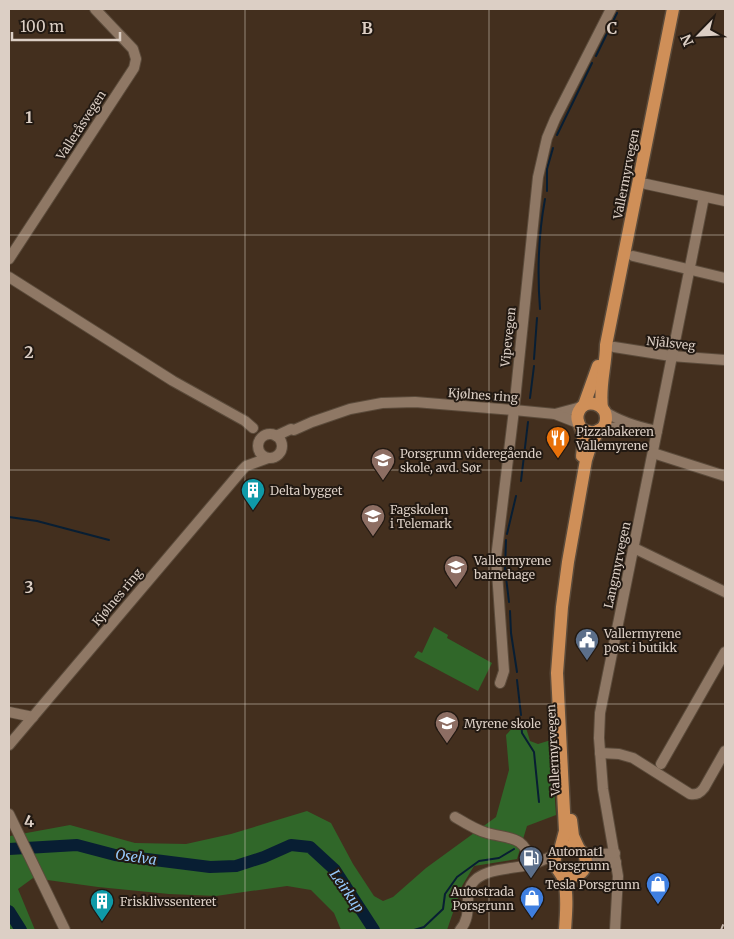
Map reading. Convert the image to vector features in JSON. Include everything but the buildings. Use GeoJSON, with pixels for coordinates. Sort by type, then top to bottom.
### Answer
{"type":"FeatureCollection","features":[{"type":"Feature","properties":{"kind":"main road","name":"Vallermyrvegen"},"geometry":{"type":"LineString","coordinates":[[603,409],[600,390],[610,346],[673,9]]}},
{"type":"Feature","properties":{"kind":"main road","name":"Vallermyrvegen"},"geometry":{"type":"LineString","coordinates":[[583,406],[610,346]]}},
{"type":"Feature","properties":{"kind":"main road"},"geometry":{"type":"LineString","coordinates":[[593,403],[603,409],[606,420],[600,430],[590,432],[579,425],[578,413],[583,406],[593,403]]}},
{"type":"Feature","properties":{"kind":"main road","name":"Vallermyrvegen"},"geometry":{"type":"LineString","coordinates":[[568,562],[570,523],[583,451],[579,425]]}},
{"type":"Feature","properties":{"kind":"main road","name":"Vallermyrvegen"},"geometry":{"type":"LineString","coordinates":[[559,852],[565,832],[557,673],[562,607],[588,451],[600,430]]}},
{"type":"Feature","properties":{"kind":"main road","name":"Vallermyrvegen"},"geometry":{"type":"LineString","coordinates":[[559,648],[563,672],[570,819],[573,836],[581,851]]}},
{"type":"Feature","properties":{"kind":"main road"},"geometry":{"type":"LineString","coordinates":[[565,930],[566,890],[555,863],[559,852],[569,846],[581,851],[586,860],[574,889],[573,930]]}},
{"type":"Feature","properties":{"kind":"main road"},"geometry":{"type":"LineString","coordinates":[[560,873],[572,877],[581,871]]}},
{"type":"Feature","properties":{"kind":"street","name":"Valleråsvegen"},"geometry":{"type":"LineString","coordinates":[[9,260],[134,68],[136,58],[133,50],[95,9]]}},
{"type":"Feature","properties":{"kind":"street","name":"Vipevegen"},"geometry":{"type":"LineString","coordinates":[[500,683],[504,671],[496,558],[514,410],[538,177],[543,151],[555,119],[611,9]]}},
{"type":"Feature","properties":{"kind":"street"},"geometry":{"type":"LineString","coordinates":[[646,184],[725,201]]}},
{"type":"Feature","properties":{"kind":"street","name":"Langmyrvegen"},"geometry":{"type":"LineString","coordinates":[[615,930],[618,889],[615,857],[605,802],[600,753],[600,713],[704,197]]}},
{"type":"Feature","properties":{"kind":"street"},"geometry":{"type":"LineString","coordinates":[[633,256],[725,278]]}},
{"type":"Feature","properties":{"kind":"street"},"geometry":{"type":"LineString","coordinates":[[9,276],[173,381],[245,421],[253,428]]}},
{"type":"Feature","properties":{"kind":"street","name":"Njålsveg"},"geometry":{"type":"LineString","coordinates":[[610,346],[671,356],[725,360]]}},
{"type":"Feature","properties":{"kind":"street","name":"Kjølnes ring"},"geometry":{"type":"LineString","coordinates":[[279,440],[291,430],[312,422],[342,412],[382,403],[415,402],[554,414],[579,425]]}},
{"type":"Feature","properties":{"kind":"street","name":"Kjølnes ring"},"geometry":{"type":"LineString","coordinates":[[554,414],[583,406]]}},
{"type":"Feature","properties":{"kind":"street"},"geometry":{"type":"LineString","coordinates":[[603,409],[617,419],[657,432]]}},
{"type":"Feature","properties":{"kind":"street"},"geometry":{"type":"LineString","coordinates":[[600,430],[635,426]]}},
{"type":"Feature","properties":{"kind":"street"},"geometry":{"type":"LineString","coordinates":[[268,434],[279,440],[281,450],[278,454],[268,458],[263,456],[258,448],[263,436],[268,434]]}},
{"type":"Feature","properties":{"kind":"street","name":"Kjølnes ring"},"geometry":{"type":"LineString","coordinates":[[9,745],[246,466],[248,460],[258,448]]}},
{"type":"Feature","properties":{"kind":"street"},"geometry":{"type":"LineString","coordinates":[[653,453],[725,476]]}},
{"type":"Feature","properties":{"kind":"street","name":"Kjølnes ring"},"geometry":{"type":"LineString","coordinates":[[246,466],[268,458]]}},
{"type":"Feature","properties":{"kind":"street"},"geometry":{"type":"LineString","coordinates":[[634,548],[725,592]]}},
{"type":"Feature","properties":{"kind":"street"},"geometry":{"type":"LineString","coordinates":[[661,764],[725,652]]}},
{"type":"Feature","properties":{"kind":"street"},"geometry":{"type":"LineString","coordinates":[[9,712],[33,717]]}},
{"type":"Feature","properties":{"kind":"street"},"geometry":{"type":"LineString","coordinates":[[600,753],[619,754],[633,758],[686,791],[696,794],[700,793],[704,788],[725,751]]}},
{"type":"Feature","properties":{"kind":"street"},"geometry":{"type":"LineString","coordinates":[[9,814],[65,930]]}},
{"type":"Feature","properties":{"kind":"street"},"geometry":{"type":"LineString","coordinates":[[455,817],[484,832],[514,839],[528,852],[534,863],[560,873]]}},
{"type":"Feature","properties":{"kind":"street"},"geometry":{"type":"LineString","coordinates":[[581,851],[593,855],[615,857]]}},
{"type":"Feature","properties":{"kind":"street"},"geometry":{"type":"LineString","coordinates":[[460,930],[468,914],[470,890],[476,879],[491,872],[534,863],[559,852]]}},
{"type":"Feature","properties":{"kind":"street"},"geometry":{"type":"LineString","coordinates":[[581,871],[594,864],[615,857]]}},
{"type":"Feature","properties":{"kind":"green space"},"geometry":{"type":"Polygon","coordinates":[[[434,627],[448,635],[447,638],[492,663],[478,691],[414,657],[418,651],[422,653],[434,627]]]}},
{"type":"Feature","properties":{"kind":"green space"},"geometry":{"type":"Polygon","coordinates":[[[524,721],[530,741],[538,744],[551,740],[556,815],[527,826],[517,859],[474,866],[462,886],[447,930],[341,930],[334,913],[311,890],[287,886],[216,896],[169,894],[33,878],[18,889],[35,930],[9,930],[9,835],[70,825],[135,843],[186,844],[231,834],[307,811],[331,823],[353,864],[374,896],[383,901],[393,897],[426,868],[496,817],[509,770],[506,735],[517,723],[524,721]]]}},
{"type":"Feature","properties":{"kind":"waterway"},"geometry":{"type":"LineString","coordinates":[[596,56],[617,13]]}},
{"type":"Feature","properties":{"kind":"waterway"},"geometry":{"type":"LineString","coordinates":[[557,135],[592,63]]}},
{"type":"Feature","properties":{"kind":"waterway"},"geometry":{"type":"LineString","coordinates":[[547,191],[547,169],[553,148]]}},
{"type":"Feature","properties":{"kind":"waterway"},"geometry":{"type":"LineString","coordinates":[[540,309],[539,254],[545,199]]}},
{"type":"Feature","properties":{"kind":"waterway"},"geometry":{"type":"LineString","coordinates":[[534,359],[537,318]]}},
{"type":"Feature","properties":{"kind":"waterway"},"geometry":{"type":"LineString","coordinates":[[530,398],[534,366]]}},
{"type":"Feature","properties":{"kind":"waterway"},"geometry":{"type":"LineString","coordinates":[[521,481],[528,422]]}},
{"type":"Feature","properties":{"kind":"waterway"},"geometry":{"type":"LineString","coordinates":[[507,534],[516,496]]}},
{"type":"Feature","properties":{"kind":"waterway"},"geometry":{"type":"LineString","coordinates":[[9,517],[37,521],[109,540]]}},
{"type":"Feature","properties":{"kind":"waterway"},"geometry":{"type":"LineString","coordinates":[[506,540],[505,569],[509,602]]}},
{"type":"Feature","properties":{"kind":"waterway"},"geometry":{"type":"LineString","coordinates":[[510,611],[511,633],[517,672]]}},
{"type":"Feature","properties":{"kind":"waterway"},"geometry":{"type":"LineString","coordinates":[[517,680],[521,715]]}},
{"type":"Feature","properties":{"kind":"waterway"},"geometry":{"type":"LineString","coordinates":[[521,721],[522,733],[534,752],[539,802]]}},
{"type":"Feature","properties":{"kind":"waterway","name":"Oselva"},"geometry":{"type":"LineString","coordinates":[[9,849],[77,845],[115,855],[210,867],[236,866],[264,857],[291,845],[310,847],[335,870],[374,930]]}},
{"type":"Feature","properties":{"kind":"waterway"},"geometry":{"type":"LineString","coordinates":[[414,930],[424,927],[443,909],[445,894],[457,877],[479,861],[499,858],[514,849]]}},
{"type":"Feature","properties":{"kind":"waterway","name":"Oselva"},"geometry":{"type":"LineString","coordinates":[[9,911],[21,930]]}},
{"type":"Feature","properties":{"kind":"railway"},"geometry":{"type":"LineString","coordinates":[[721,930],[725,920]]}},
{"type":"Feature","properties":{"kind":"place","name":"Pizzabakeren Vallemyrene"},"geometry":{"type":"Point","coordinates":[558,459]}},
{"type":"Feature","properties":{"kind":"place","name":"Porsgrunn videregående skole, avd. Sør"},"geometry":{"type":"Point","coordinates":[383,481]}},
{"type":"Feature","properties":{"kind":"place","name":"Delta bygget"},"geometry":{"type":"Point","coordinates":[253,511]}},
{"type":"Feature","properties":{"kind":"place","name":"Fagskolen i Telemark"},"geometry":{"type":"Point","coordinates":[373,537]}},
{"type":"Feature","properties":{"kind":"place","name":"Vallermyrene barnehage"},"geometry":{"type":"Point","coordinates":[456,588]}},
{"type":"Feature","properties":{"kind":"place","name":"Vallermyrene post i butikk"},"geometry":{"type":"Point","coordinates":[587,661]}},
{"type":"Feature","properties":{"kind":"place","name":"Myrene skole"},"geometry":{"type":"Point","coordinates":[447,744]}},
{"type":"Feature","properties":{"kind":"place","name":"Automat1 Porsgrunn"},"geometry":{"type":"Point","coordinates":[531,879]}},
{"type":"Feature","properties":{"kind":"place","name":"Tesla Porsgrunn"},"geometry":{"type":"Point","coordinates":[658,905]}},
{"type":"Feature","properties":{"kind":"place","name":"Autostrada Porsgrunn"},"geometry":{"type":"Point","coordinates":[532,919]}},
{"type":"Feature","properties":{"kind":"place","name":"Frisklivssenteret"},"geometry":{"type":"Point","coordinates":[102,922]}},
{"type":"Feature","properties":{"kind":"water label","name":"Leirkup"},"geometry":{"type":"Point","coordinates":[347,891]}}]}
